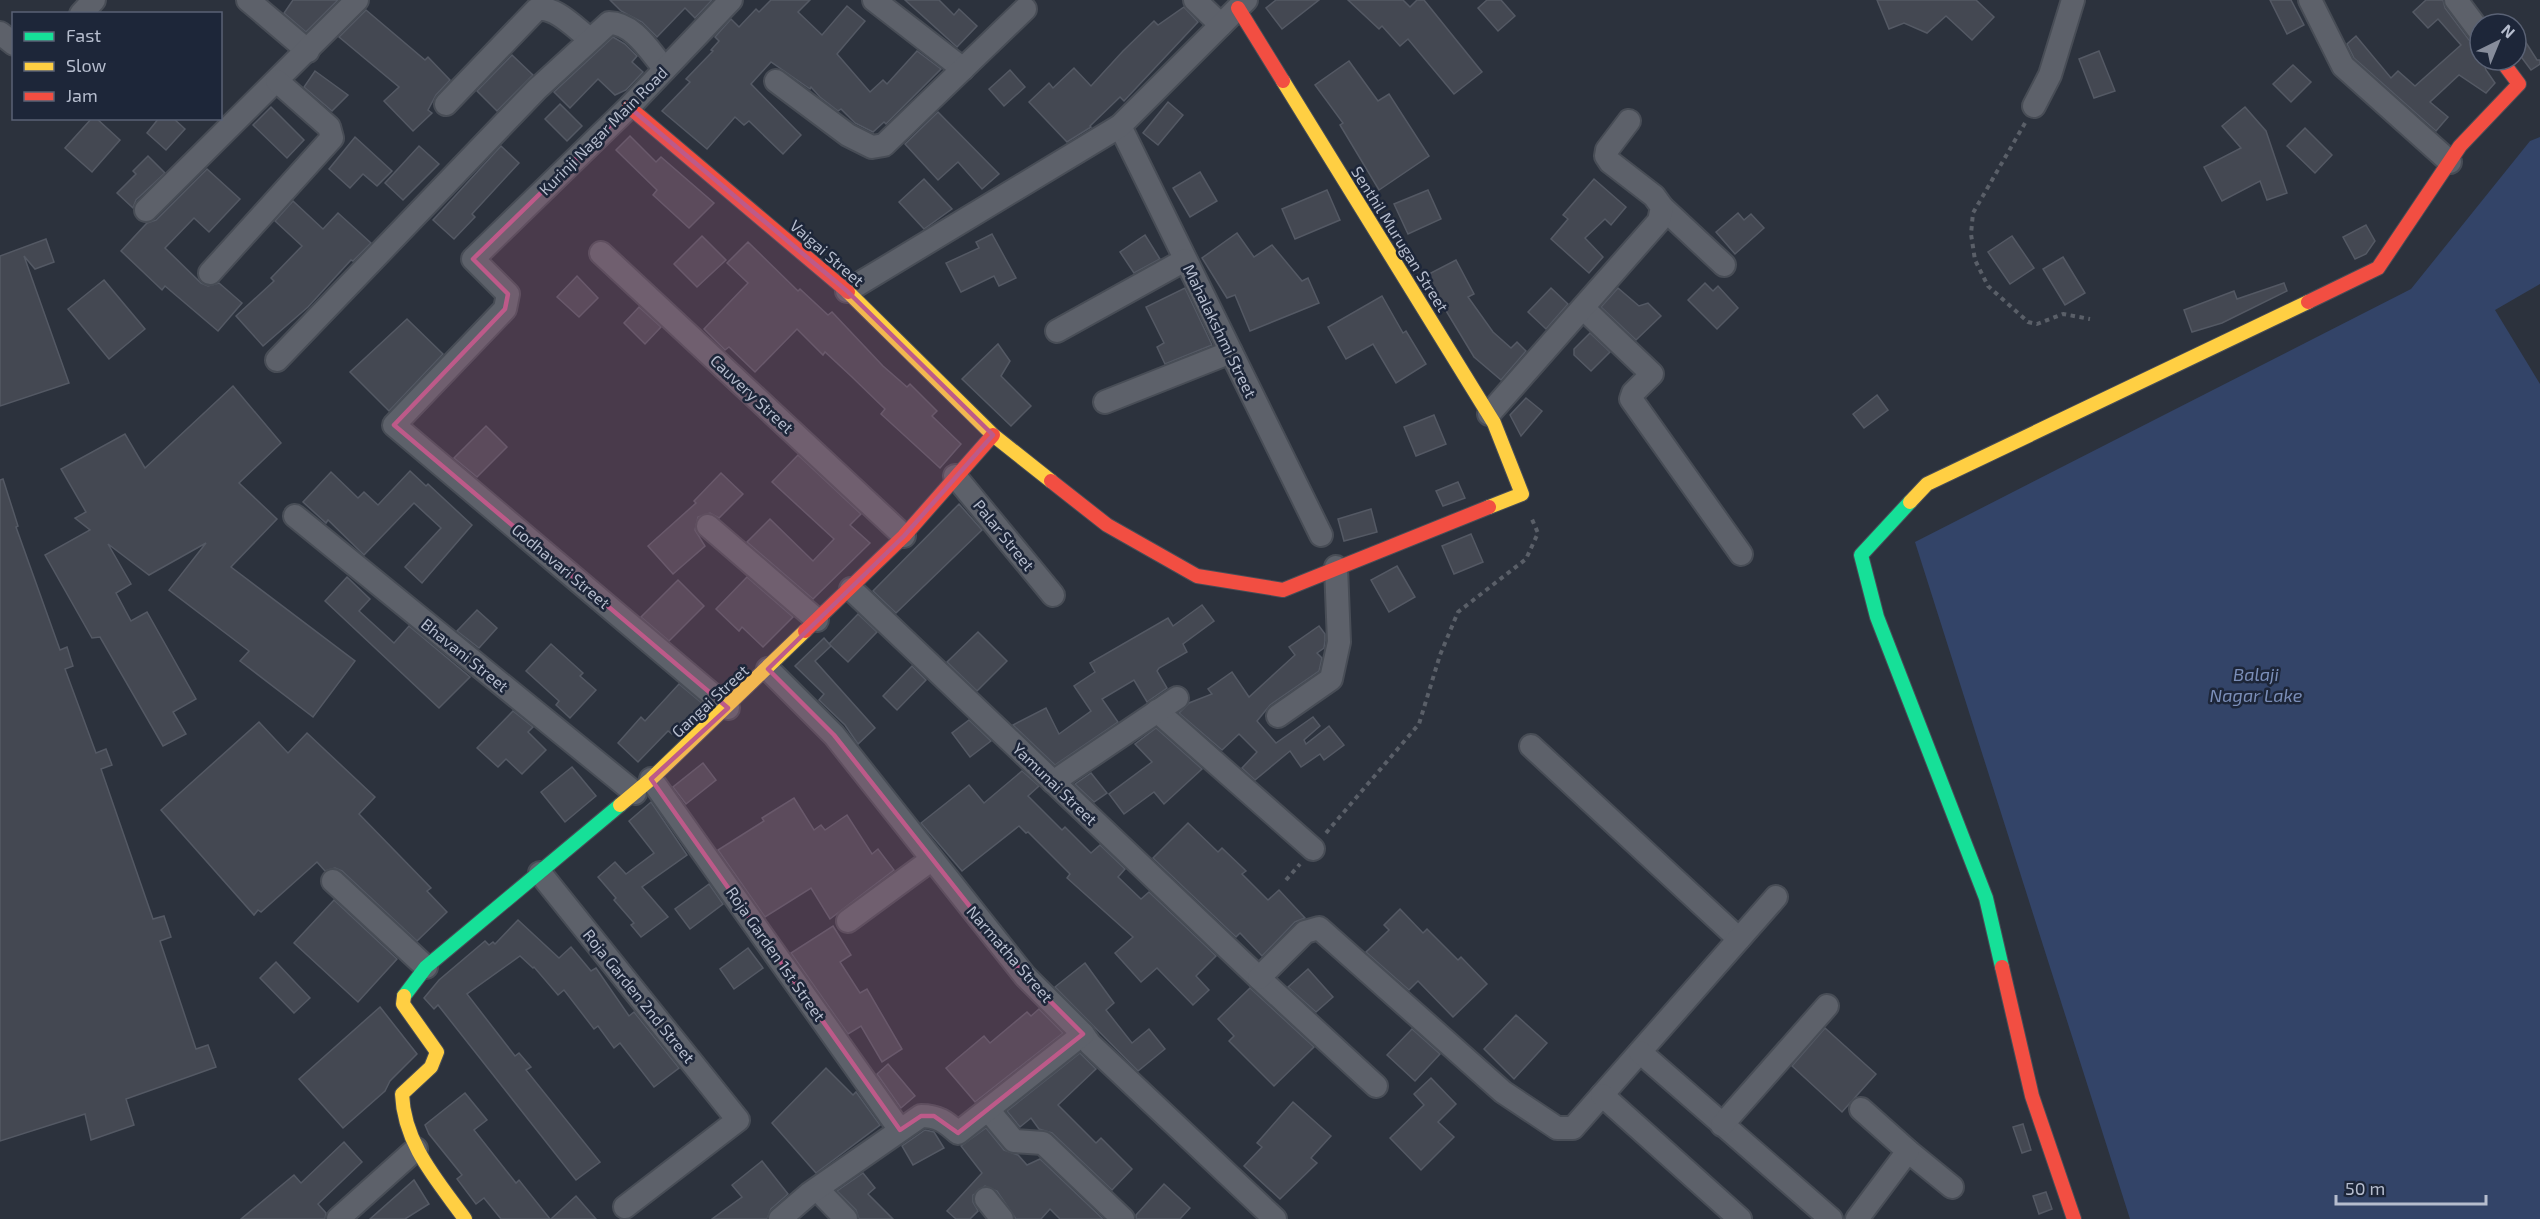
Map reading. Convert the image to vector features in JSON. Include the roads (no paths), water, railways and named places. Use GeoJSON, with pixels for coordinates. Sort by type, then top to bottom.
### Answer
{"type":"FeatureCollection","features":[{"type":"Feature","properties":{"kind":"street"},"geometry":{"type":"LineString","coordinates":[[83,12],[94,0]]}},
{"type":"Feature","properties":{"kind":"street"},"geometry":{"type":"LineString","coordinates":[[249,0],[308,51]]}},
{"type":"Feature","properties":{"kind":"street"},"geometry":{"type":"LineString","coordinates":[[147,210],[357,0]]}},
{"type":"Feature","properties":{"kind":"street","name":"Kurinji Nagar Main Road"},"geometry":{"type":"LineString","coordinates":[[394,425],[505,309],[508,294],[473,258],[629,107],[731,0]]}},
{"type":"Feature","properties":{"kind":"street"},"geometry":{"type":"LineString","coordinates":[[874,0],[963,69]]}},
{"type":"Feature","properties":{"kind":"street"},"geometry":{"type":"LineString","coordinates":[[1196,0],[1221,25]]}},
{"type":"Feature","properties":{"kind":"street"},"geometry":{"type":"LineString","coordinates":[[2034,106],[2050,75],[2073,0]]}},
{"type":"Feature","properties":{"kind":"street"},"geometry":{"type":"LineString","coordinates":[[2310,0],[2343,66],[2450,162]]}},
{"type":"Feature","properties":{"kind":"street"},"geometry":{"type":"LineString","coordinates":[[2456,0],[2468,16]]}},
{"type":"Feature","properties":{"kind":"street"},"geometry":{"type":"LineString","coordinates":[[847,291],[1120,126],[1242,4]]}},
{"type":"Feature","properties":{"kind":"street","name":"Senthil Murugan Street"},"geometry":{"type":"LineString","coordinates":[[1242,4],[1489,414],[1522,494]]}},
{"type":"Feature","properties":{"kind":"street"},"geometry":{"type":"LineString","coordinates":[[446,104],[537,10],[543,8],[553,11],[590,39]]}},
{"type":"Feature","properties":{"kind":"street"},"geometry":{"type":"LineString","coordinates":[[776,81],[848,135],[872,147],[884,145],[1025,9]]}},
{"type":"Feature","properties":{"kind":"street"},"geometry":{"type":"LineString","coordinates":[[277,360],[537,89],[609,23],[621,23],[631,29],[665,69]]}},
{"type":"Feature","properties":{"kind":"street"},"geometry":{"type":"LineString","coordinates":[[0,33],[12,42]]}},
{"type":"Feature","properties":{"kind":"street"},"geometry":{"type":"LineString","coordinates":[[2074,1219],[2032,1096],[1986,898],[1877,617],[1861,555],[1927,484],[2378,268],[2460,146],[2519,84],[2510,72]]}},
{"type":"Feature","properties":{"kind":"street"},"geometry":{"type":"LineString","coordinates":[[210,273],[326,148],[332,138],[329,127],[277,81]]}},
{"type":"Feature","properties":{"kind":"street","name":"Vaigai Street"},"geometry":{"type":"LineString","coordinates":[[629,107],[847,291],[993,435],[1107,525],[1197,576],[1283,590],[1522,494]]}},
{"type":"Feature","properties":{"kind":"street"},"geometry":{"type":"LineString","coordinates":[[1629,121],[1607,150],[1606,156],[1610,162],[1654,196],[1662,207],[1724,265]]}},
{"type":"Feature","properties":{"kind":"street","name":"Mahalakshmi Street"},"geometry":{"type":"LineString","coordinates":[[1120,126],[1321,535]]}},
{"type":"Feature","properties":{"kind":"street"},"geometry":{"type":"LineString","coordinates":[[1489,414],[1659,221],[1662,207]]}},
{"type":"Feature","properties":{"kind":"street","name":"Cauvery Street"},"geometry":{"type":"LineString","coordinates":[[601,253],[904,536]]}},
{"type":"Feature","properties":{"kind":"street"},"geometry":{"type":"LineString","coordinates":[[1057,331],[1185,260]]}},
{"type":"Feature","properties":{"kind":"street"},"geometry":{"type":"LineString","coordinates":[[1583,308],[1652,374],[1633,393],[1631,399],[1741,554]]}},
{"type":"Feature","properties":{"kind":"street"},"geometry":{"type":"LineString","coordinates":[[1105,402],[1231,352]]}},
{"type":"Feature","properties":{"kind":"street","name":"Godhavari Street"},"geometry":{"type":"LineString","coordinates":[[394,425],[728,708]]}},
{"type":"Feature","properties":{"kind":"street","name":"Gangai Street"},"geometry":{"type":"LineString","coordinates":[[416,1149],[401,1109],[402,1094],[431,1067],[437,1052],[403,1004],[404,994],[426,967],[643,786],[728,708],[904,536],[993,435]]}},
{"type":"Feature","properties":{"kind":"street","name":"Palar Street"},"geometry":{"type":"LineString","coordinates":[[955,476],[1053,595]]}},
{"type":"Feature","properties":{"kind":"street","name":"Bhavani Street"},"geometry":{"type":"LineString","coordinates":[[295,516],[643,786]]}},
{"type":"Feature","properties":{"kind":"street"},"geometry":{"type":"LineString","coordinates":[[708,526],[817,620]]}},
{"type":"Feature","properties":{"kind":"street"},"geometry":{"type":"LineString","coordinates":[[1278,716],[1331,679],[1339,642],[1336,567]]}},
{"type":"Feature","properties":{"kind":"street","name":"Yamunai Street"},"geometry":{"type":"LineString","coordinates":[[851,589],[1258,978],[1376,1086]]}},
{"type":"Feature","properties":{"kind":"street","name":"Narmatha Street"},"geometry":{"type":"LineString","coordinates":[[768,669],[834,735],[1025,976],[1083,1034],[1090,1044],[1275,1219]]}},
{"type":"Feature","properties":{"kind":"street"},"geometry":{"type":"LineString","coordinates":[[1053,782],[1177,698]]}},
{"type":"Feature","properties":{"kind":"street"},"geometry":{"type":"LineString","coordinates":[[1157,711],[1312,849]]}},
{"type":"Feature","properties":{"kind":"street"},"geometry":{"type":"LineString","coordinates":[[1531,746],[1739,939]]}},
{"type":"Feature","properties":{"kind":"street","name":"Roja Garden 1st Street"},"geometry":{"type":"LineString","coordinates":[[643,786],[900,1130]]}},
{"type":"Feature","properties":{"kind":"street"},"geometry":{"type":"LineString","coordinates":[[848,921],[931,860]]}},
{"type":"Feature","properties":{"kind":"street","name":"Roja Garden 2nd Street"},"geometry":{"type":"LineString","coordinates":[[540,873],[738,1120],[625,1207]]}},
{"type":"Feature","properties":{"kind":"street"},"geometry":{"type":"LineString","coordinates":[[333,881],[426,967]]}},
{"type":"Feature","properties":{"kind":"street"},"geometry":{"type":"LineString","coordinates":[[1258,978],[1305,932],[1319,928],[1503,1092],[1557,1128],[1573,1128],[1776,897]]}},
{"type":"Feature","properties":{"kind":"street"},"geometry":{"type":"LineString","coordinates":[[1722,1125],[1827,1006]]}},
{"type":"Feature","properties":{"kind":"street"},"geometry":{"type":"LineString","coordinates":[[780,1219],[817,1189],[921,1116],[934,1116],[958,1133],[1083,1034]]}},
{"type":"Feature","properties":{"kind":"street"},"geometry":{"type":"LineString","coordinates":[[1640,1052],[1831,1219]]}},
{"type":"Feature","properties":{"kind":"street"},"geometry":{"type":"LineString","coordinates":[[1602,1095],[1740,1219]]}},
{"type":"Feature","properties":{"kind":"street"},"geometry":{"type":"LineString","coordinates":[[1861,1109],[1952,1187]]}},
{"type":"Feature","properties":{"kind":"street"},"geometry":{"type":"LineString","coordinates":[[989,1110],[1014,1141],[1043,1143],[1123,1219]]}},
{"type":"Feature","properties":{"kind":"street"},"geometry":{"type":"LineString","coordinates":[[338,1219],[416,1149],[465,1219]]}},
{"type":"Feature","properties":{"kind":"street"},"geometry":{"type":"LineString","coordinates":[[1857,1219],[1908,1151]]}},
{"type":"Feature","properties":{"kind":"street"},"geometry":{"type":"LineString","coordinates":[[817,1189],[846,1219]]}},
{"type":"Feature","properties":{"kind":"street"},"geometry":{"type":"LineString","coordinates":[[986,1199],[1002,1219]]}},
{"type":"Feature","properties":{"kind":"water","name":"Balaji Nagar Lake"},"geometry":{"type":"Polygon","coordinates":[[[2540,137],[2540,284],[2495,310],[2540,384],[2540,1219],[2130,1219],[1915,542],[2411,289],[2530,141],[2540,137]]]}}]}
